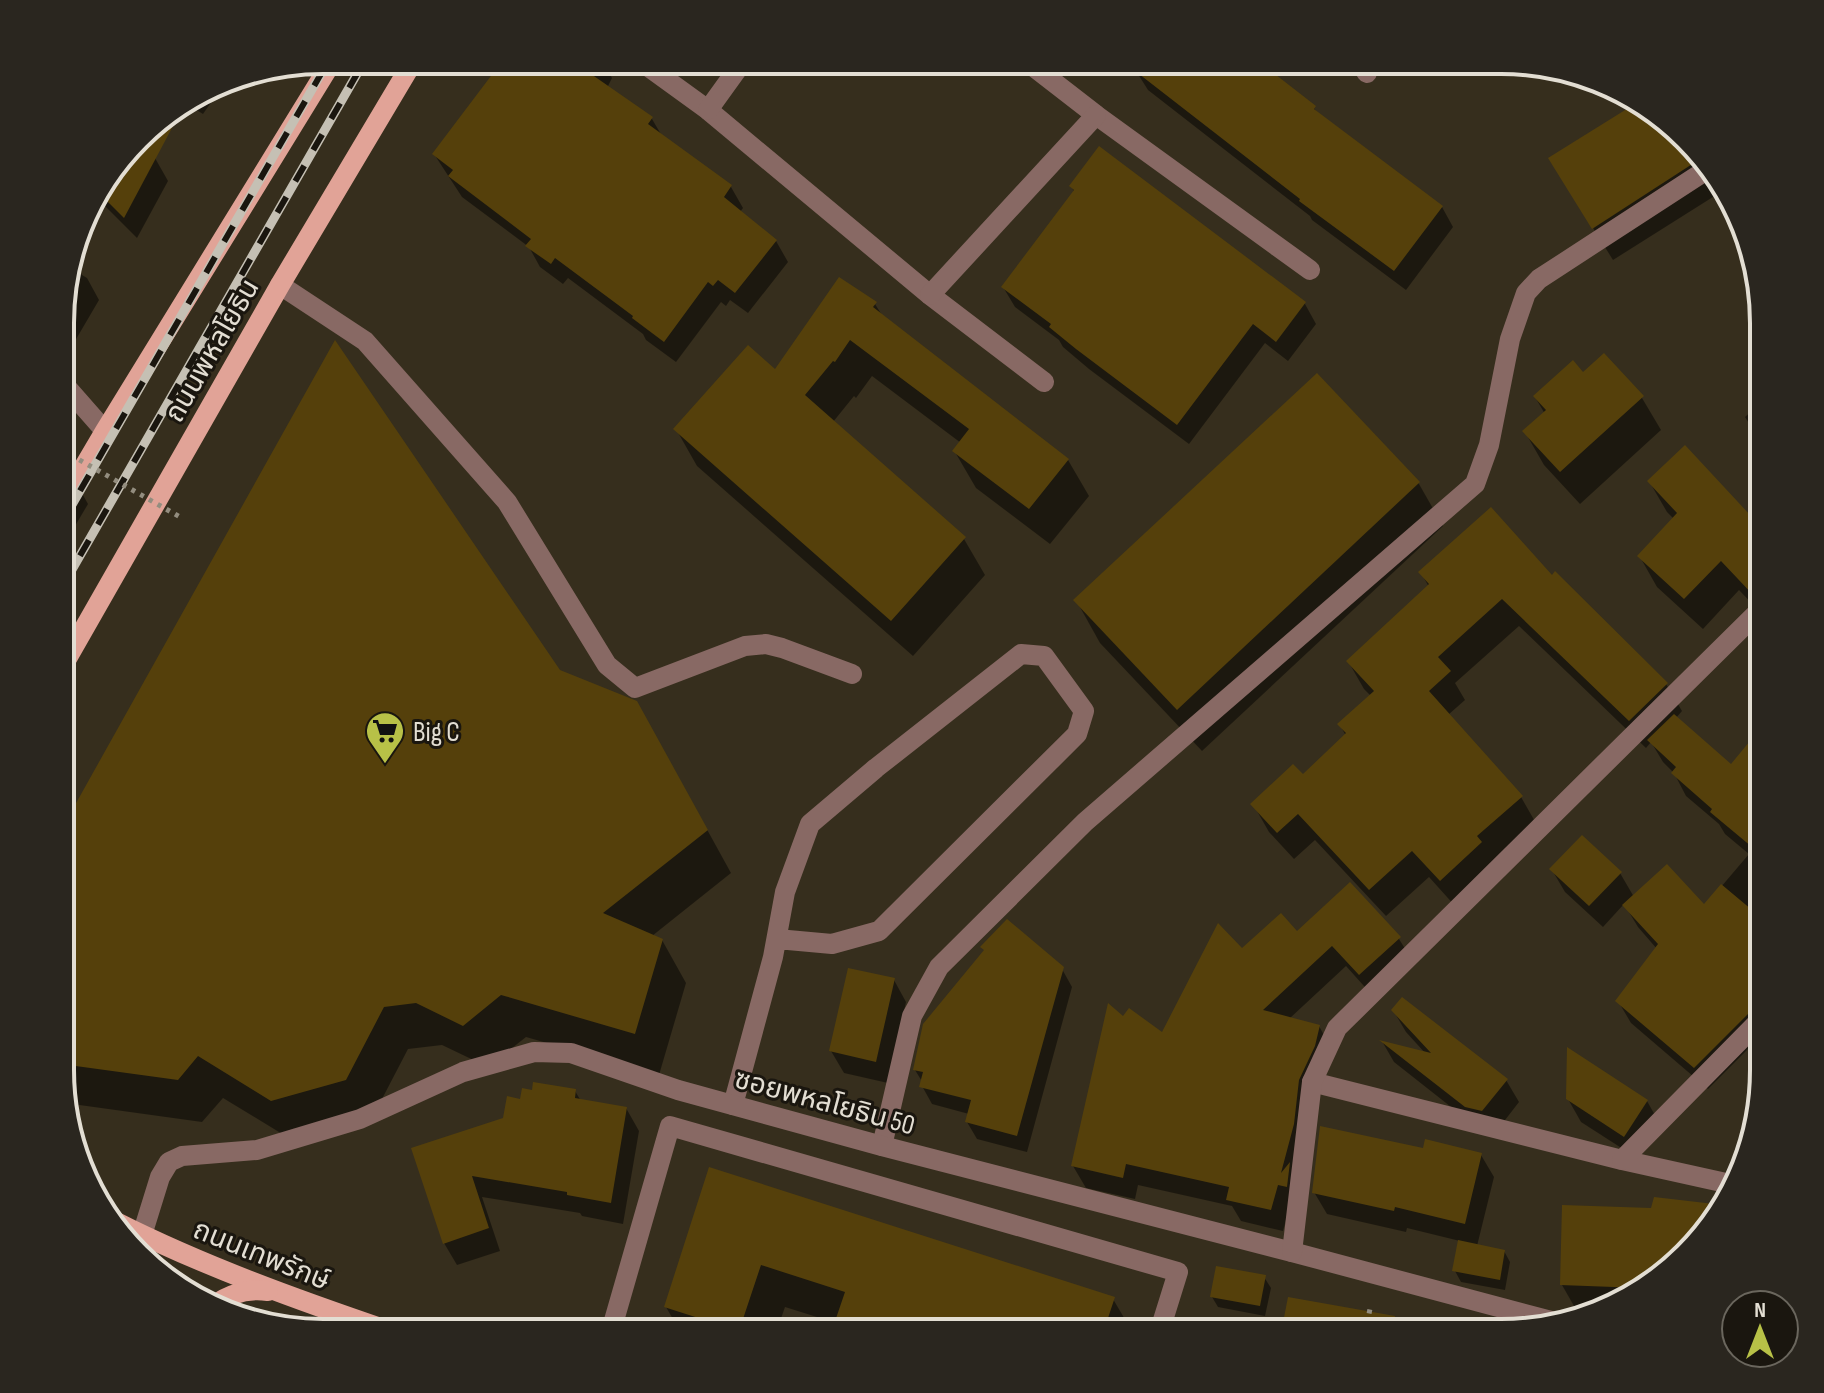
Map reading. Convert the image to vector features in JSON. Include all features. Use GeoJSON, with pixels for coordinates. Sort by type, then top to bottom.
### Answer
{"type":"FeatureCollection","features":[{"type":"Feature","properties":{"kind":"main road","name":"ถนนพหลโยธิน"},"geometry":{"type":"LineString","coordinates":[[74,483],[324,74]]}},
{"type":"Feature","properties":{"kind":"main road","name":"ถนนพหลโยธิน"},"geometry":{"type":"LineString","coordinates":[[74,645],[280,285],[406,74]]}},
{"type":"Feature","properties":{"kind":"main road","name":"ถนนเทพรักษ์"},"geometry":{"type":"LineString","coordinates":[[133,1230],[279,1293],[352,1318]]}},
{"type":"Feature","properties":{"kind":"main road"},"geometry":{"type":"LineString","coordinates":[[226,1299],[239,1292],[259,1290],[279,1293]]}},
{"type":"Feature","properties":{"kind":"street"},"geometry":{"type":"LineString","coordinates":[[659,74],[708,110],[930,295],[1044,382]]}},
{"type":"Feature","properties":{"kind":"street"},"geometry":{"type":"LineString","coordinates":[[708,110],[734,74]]}},
{"type":"Feature","properties":{"kind":"street"},"geometry":{"type":"LineString","coordinates":[[1044,75],[1310,270]]}},
{"type":"Feature","properties":{"kind":"street"},"geometry":{"type":"LineString","coordinates":[[930,295],[1096,115]]}},
{"type":"Feature","properties":{"kind":"street"},"geometry":{"type":"LineString","coordinates":[[882,1146],[912,1016],[939,967],[1085,822],[1475,484],[1489,445],[1510,339],[1526,293],[1539,279],[1701,174]]}},
{"type":"Feature","properties":{"kind":"street"},"geometry":{"type":"LineString","coordinates":[[280,285],[365,341],[487,479],[507,502],[607,665],[635,688],[745,646],[766,644],[852,674]]}},
{"type":"Feature","properties":{"kind":"street"},"geometry":{"type":"LineString","coordinates":[[74,396],[105,431]]}},
{"type":"Feature","properties":{"kind":"street"},"geometry":{"type":"LineString","coordinates":[[1292,1252],[1312,1082],[1337,1028],[1750,620]]}},
{"type":"Feature","properties":{"kind":"street"},"geometry":{"type":"LineString","coordinates":[[733,1105],[773,957],[785,892],[810,824],[1021,654],[1044,656],[1084,711],[1077,734],[879,931],[832,944],[777,939]]}},
{"type":"Feature","properties":{"kind":"street"},"geometry":{"type":"LineString","coordinates":[[1622,1160],[1749,1031]]}},
{"type":"Feature","properties":{"kind":"street","name":"ซอยพหลโยธิน 50"},"geometry":{"type":"LineString","coordinates":[[142,1235],[160,1177],[169,1162],[182,1156],[257,1150],[360,1119],[463,1072],[534,1052],[571,1053],[678,1090],[882,1146],[1535,1317]]}},
{"type":"Feature","properties":{"kind":"street"},"geometry":{"type":"LineString","coordinates":[[1312,1082],[1723,1182]]}},
{"type":"Feature","properties":{"kind":"street"},"geometry":{"type":"LineString","coordinates":[[615,1318],[670,1126],[1178,1272],[1163,1319]]}},
{"type":"Feature","properties":{"kind":"path"},"geometry":{"type":"LineString","coordinates":[[74,457],[180,517]]}},
{"type":"Feature","properties":{"kind":"building"},"geometry":{"type":"Polygon","coordinates":[[[492,74],[591,74],[653,117],[648,124],[732,185],[724,197],[777,240],[735,293],[718,280],[713,286],[708,282],[664,342],[555,258],[551,264],[525,246],[531,239],[448,176],[453,170],[432,154],[492,74]]]}},
{"type":"Feature","properties":{"kind":"building"},"geometry":{"type":"Polygon","coordinates":[[[1140,75],[1276,75],[1316,106],[1314,109],[1443,206],[1394,271],[1140,75]]]}},
{"type":"Feature","properties":{"kind":"building"},"geometry":{"type":"Polygon","coordinates":[[[1627,109],[1665,136],[1692,164],[1592,229],[1548,158],[1627,109]]]}},
{"type":"Feature","properties":{"kind":"building"},"geometry":{"type":"Polygon","coordinates":[[[174,125],[124,218],[107,198],[136,159],[174,125]]]}},
{"type":"Feature","properties":{"kind":"building"},"geometry":{"type":"Polygon","coordinates":[[[1099,146],[1306,302],[1276,342],[1253,324],[1177,425],[1076,349],[1049,327],[1051,324],[1001,287],[1074,190],[1069,186],[1099,146]]]}},
{"type":"Feature","properties":{"kind":"building"},"geometry":{"type":"Polygon","coordinates":[[[839,277],[877,302],[873,307],[1069,459],[1029,509],[952,451],[969,429],[850,340],[805,395],[966,537],[891,621],[673,429],[748,345],[775,369],[839,277]]]}},
{"type":"Feature","properties":{"kind":"building","name":"Big C"},"geometry":{"type":"Polygon","coordinates":[[[335,340],[560,670],[637,701],[708,830],[603,913],[663,939],[635,1034],[501,995],[463,1026],[416,1003],[384,1007],[346,1080],[271,1101],[198,1056],[178,1080],[75,1066],[75,806],[335,340]]]}},
{"type":"Feature","properties":{"kind":"building"},"geometry":{"type":"Polygon","coordinates":[[[1604,353],[1644,396],[1560,472],[1522,431],[1546,410],[1533,396],[1573,360],[1583,372],[1604,353]]]}},
{"type":"Feature","properties":{"kind":"building"},"geometry":{"type":"Polygon","coordinates":[[[1317,373],[1420,482],[1177,710],[1073,600],[1317,373]]]}},
{"type":"Feature","properties":{"kind":"building"},"geometry":{"type":"Polygon","coordinates":[[[1685,445],[1750,515],[1750,591],[1721,561],[1684,599],[1637,556],[1677,513],[1647,481],[1685,445]]]}},
{"type":"Feature","properties":{"kind":"building"},"geometry":{"type":"Polygon","coordinates":[[[1491,507],[1552,575],[1555,571],[1668,683],[1629,721],[1502,599],[1438,657],[1451,671],[1429,691],[1523,796],[1477,836],[1482,842],[1440,881],[1412,851],[1369,890],[1298,814],[1277,833],[1250,804],[1293,764],[1303,774],[1346,733],[1337,724],[1374,691],[1346,661],[1429,584],[1418,572],[1491,507]]]}},
{"type":"Feature","properties":{"kind":"building"},"geometry":{"type":"Polygon","coordinates":[[[1674,714],[1731,764],[1749,742],[1749,845],[1710,812],[1712,809],[1671,773],[1676,767],[1647,740],[1674,714]]]}},
{"type":"Feature","properties":{"kind":"building"},"geometry":{"type":"Polygon","coordinates":[[[1582,835],[1622,872],[1589,906],[1549,869],[1582,835]]]}},
{"type":"Feature","properties":{"kind":"building"},"geometry":{"type":"Polygon","coordinates":[[[1667,864],[1704,904],[1721,884],[1749,908],[1749,1013],[1694,1068],[1615,1001],[1658,944],[1622,905],[1667,864]]]}},
{"type":"Feature","properties":{"kind":"building"},"geometry":{"type":"Polygon","coordinates":[[[1350,882],[1401,937],[1359,975],[1332,946],[1263,1010],[1320,1025],[1315,1046],[1299,1080],[1294,1124],[1281,1173],[1290,1162],[1287,1187],[1278,1185],[1271,1210],[1226,1200],[1229,1187],[1126,1164],[1123,1178],[1071,1166],[1108,1003],[1123,1016],[1129,1008],[1162,1032],[1218,923],[1242,948],[1281,913],[1297,931],[1350,882]]]}},
{"type":"Feature","properties":{"kind":"building"},"geometry":{"type":"Polygon","coordinates":[[[1007,919],[1064,967],[1017,1136],[965,1122],[971,1100],[919,1087],[923,1072],[913,1070],[923,1024],[984,950],[980,947],[1007,919]]]}},
{"type":"Feature","properties":{"kind":"building"},"geometry":{"type":"Polygon","coordinates":[[[848,968],[895,978],[876,1062],[829,1051],[848,968]]]}},
{"type":"Feature","properties":{"kind":"building"},"geometry":{"type":"Polygon","coordinates":[[[1402,997],[1508,1079],[1482,1111],[1465,1107],[1379,1040],[1431,1053],[1391,1010],[1402,997]]]}},
{"type":"Feature","properties":{"kind":"building"},"geometry":{"type":"Polygon","coordinates":[[[1567,1047],[1648,1100],[1624,1137],[1566,1099],[1567,1047]]]}},
{"type":"Feature","properties":{"kind":"building"},"geometry":{"type":"Polygon","coordinates":[[[533,1082],[576,1089],[575,1098],[627,1107],[611,1203],[567,1195],[567,1192],[472,1176],[489,1228],[443,1244],[411,1148],[503,1118],[507,1096],[520,1099],[522,1088],[532,1090],[533,1082]]]}},
{"type":"Feature","properties":{"kind":"building"},"geometry":{"type":"Polygon","coordinates":[[[1320,1126],[1423,1148],[1425,1139],[1482,1153],[1465,1224],[1395,1207],[1394,1211],[1312,1193],[1320,1126]]]}},
{"type":"Feature","properties":{"kind":"building"},"geometry":{"type":"Polygon","coordinates":[[[709,1167],[1115,1297],[1108,1319],[836,1318],[845,1292],[761,1265],[743,1318],[699,1318],[664,1307],[709,1167]]]}},
{"type":"Feature","properties":{"kind":"building"},"geometry":{"type":"Polygon","coordinates":[[[1654,1197],[1711,1204],[1688,1234],[1665,1257],[1621,1287],[1560,1285],[1562,1205],[1651,1208],[1654,1197]]]}},
{"type":"Feature","properties":{"kind":"building"},"geometry":{"type":"Polygon","coordinates":[[[1458,1240],[1505,1250],[1500,1280],[1452,1271],[1458,1240]]]}},
{"type":"Feature","properties":{"kind":"building"},"geometry":{"type":"Polygon","coordinates":[[[1216,1266],[1266,1275],[1260,1306],[1210,1297],[1216,1266]]]}},
{"type":"Feature","properties":{"kind":"building"},"geometry":{"type":"Polygon","coordinates":[[[1288,1297],[1395,1316],[1395,1319],[1284,1319],[1288,1297]]]}},
{"type":"Feature","properties":{"kind":"railway"},"geometry":{"type":"LineString","coordinates":[[74,501],[321,74]]}},
{"type":"Feature","properties":{"kind":"railway"},"geometry":{"type":"LineString","coordinates":[[74,566],[357,74]]}},
{"type":"Feature","properties":{"kind":"place","name":"Big C"},"geometry":{"type":"Point","coordinates":[385,765]}}]}
